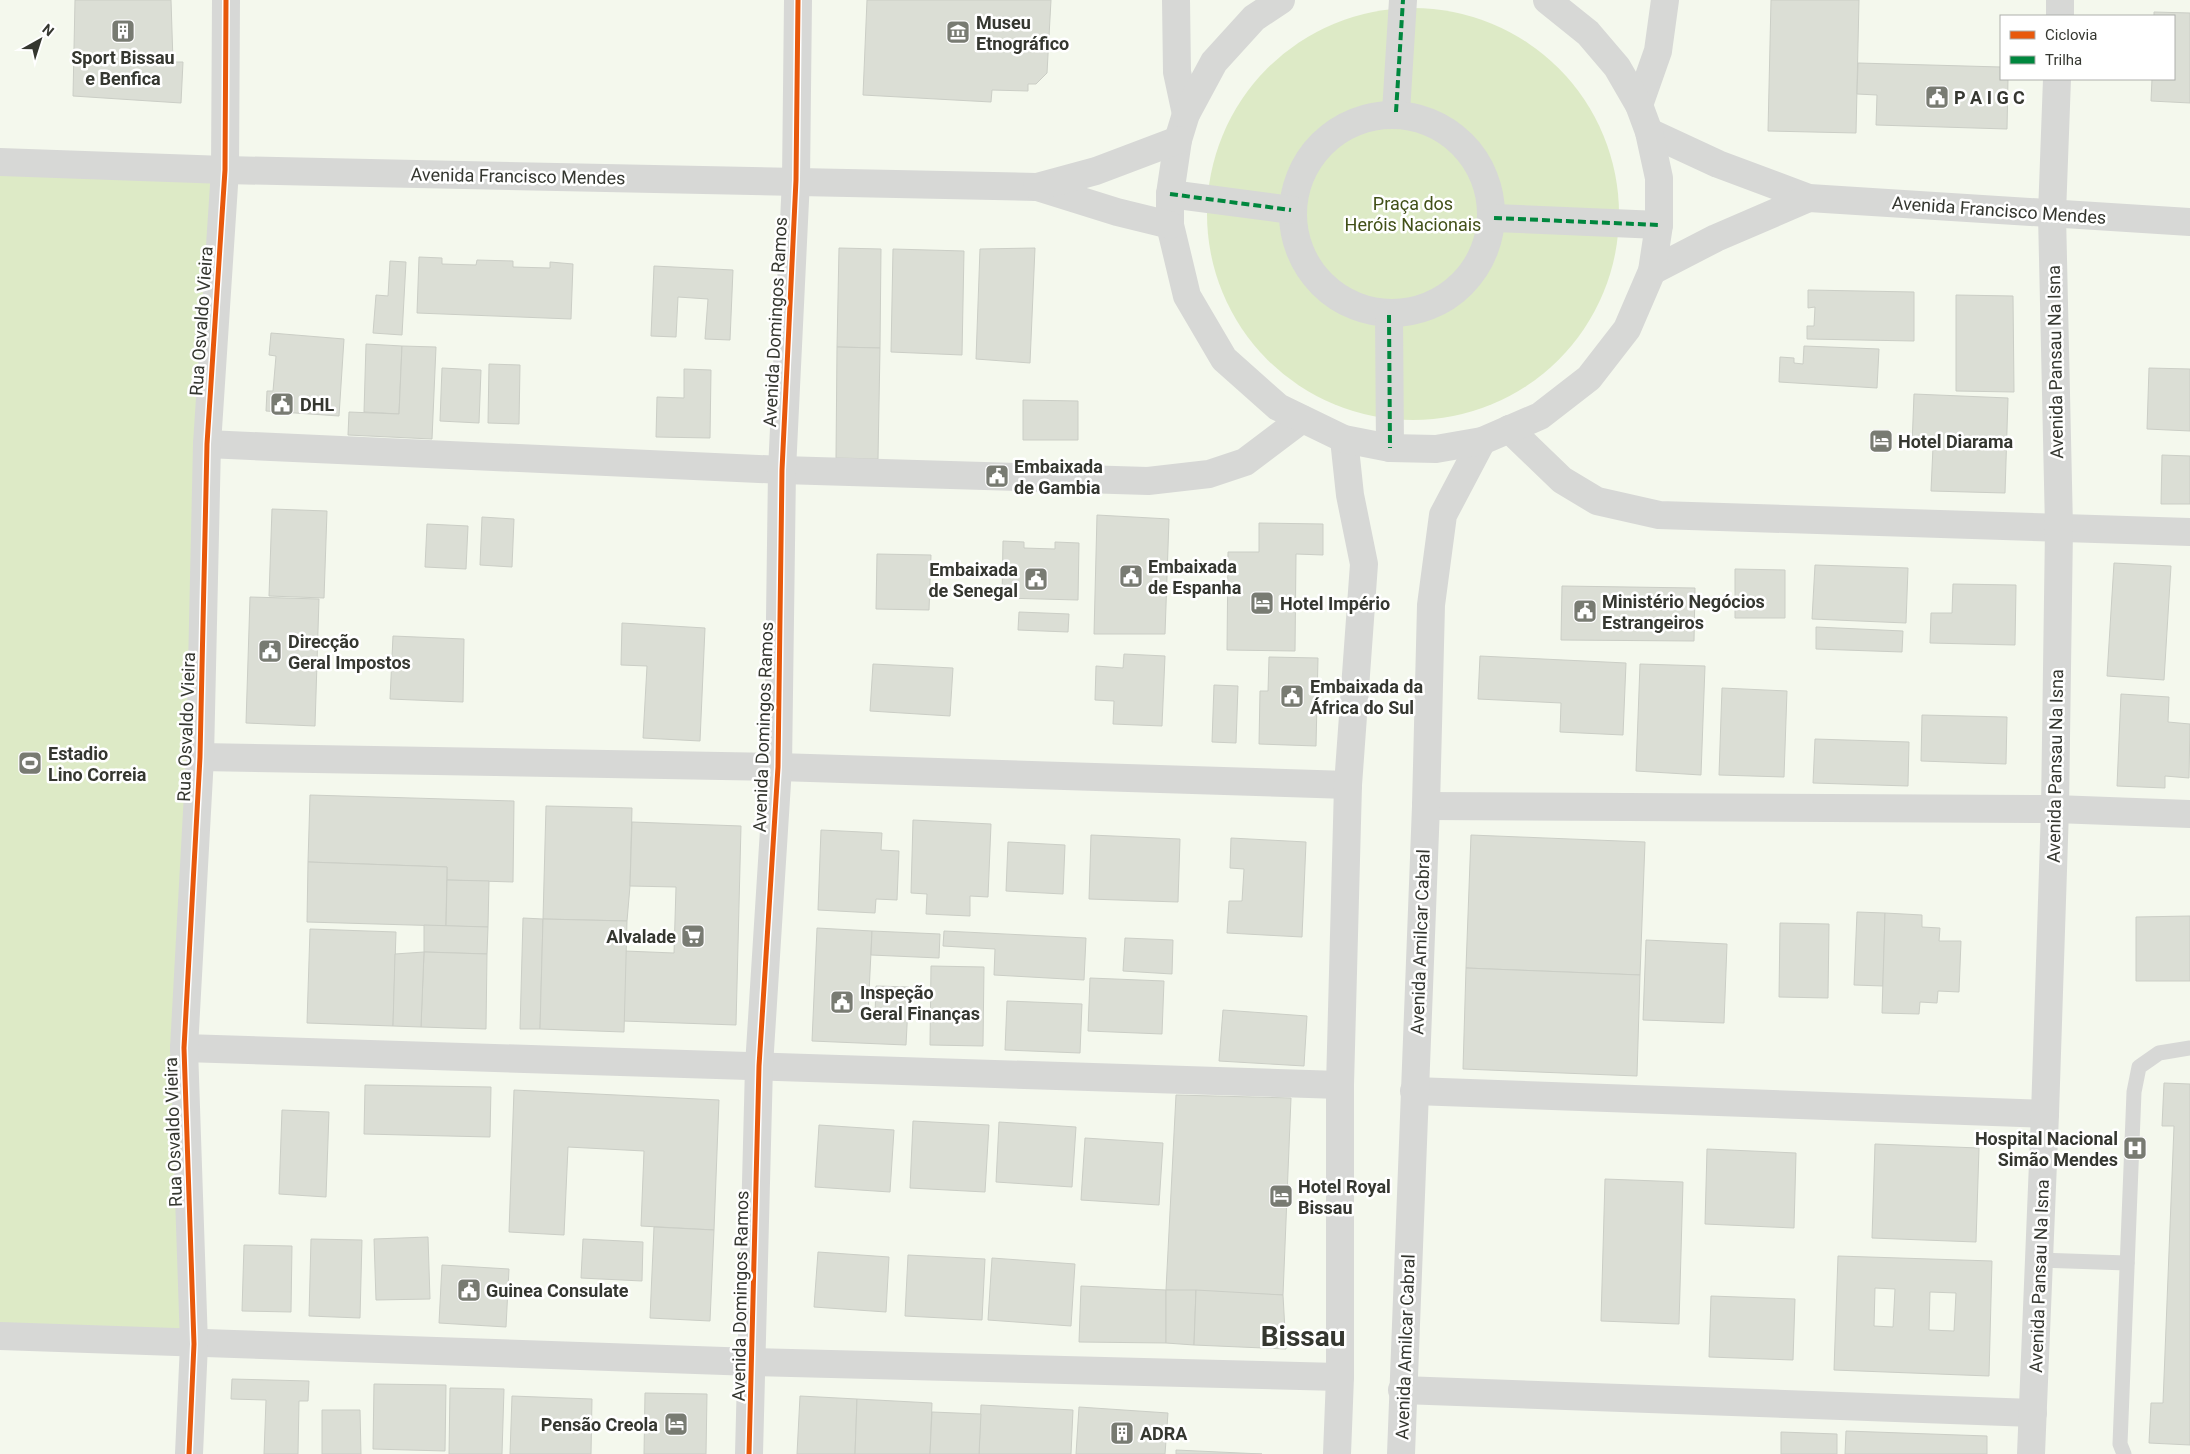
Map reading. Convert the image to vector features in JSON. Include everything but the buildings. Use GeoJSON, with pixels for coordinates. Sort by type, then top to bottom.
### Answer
{"type":"FeatureCollection","features":[{"type":"Feature","properties":{"kind":"street","name":"Rua Osvaldo Vieira"},"geometry":{"type":"LineString","coordinates":[[189,1454],[194,1344],[184,1048],[200,757],[207,444],[225,170],[226,0]]}},
{"type":"Feature","properties":{"kind":"street","name":"Avenida Domingos Ramos"},"geometry":{"type":"LineString","coordinates":[[749,1454],[753,1362],[759,1066],[778,767],[782,470],[796,180],[798,0]]}},
{"type":"Feature","properties":{"kind":"street"},"geometry":{"type":"LineString","coordinates":[[1176,0],[1177,72],[1186,114]]}},
{"type":"Feature","properties":{"kind":"street"},"geometry":{"type":"LineString","coordinates":[[1281,0],[1254,18],[1214,62],[1186,114],[1178,140],[1170,194],[1170,225],[1187,296],[1224,359],[1278,407],[1344,439],[1390,448],[1436,449],[1482,441],[1540,416],[1590,378],[1628,329],[1652,271],[1659,225],[1659,178],[1649,132],[1639,105],[1617,67],[1588,33],[1547,0]]}},
{"type":"Feature","properties":{"kind":"street"},"geometry":{"type":"LineString","coordinates":[[1396,112],[1403,0]]}},
{"type":"Feature","properties":{"kind":"street"},"geometry":{"type":"LineString","coordinates":[[1639,105],[1658,51],[1664,0]]}},
{"type":"Feature","properties":{"kind":"street"},"geometry":{"type":"LineString","coordinates":[[2060,0],[2060,15]]}},
{"type":"Feature","properties":{"kind":"street","name":"Avenida Pansau Na Isna"},"geometry":{"type":"LineString","coordinates":[[2032,1454],[2046,1114],[2055,809],[2059,528],[2052,214],[2057,80]]}},
{"type":"Feature","properties":{"kind":"street"},"geometry":{"type":"LineString","coordinates":[[1396,112],[1446,128],[1482,167],[1494,218],[1478,268],[1440,304],[1389,315],[1339,299],[1302,261],[1291,210],[1306,159],[1345,124],[1396,112]]}},
{"type":"Feature","properties":{"kind":"street"},"geometry":{"type":"LineString","coordinates":[[1649,132],[1718,164],[1808,198]]}},
{"type":"Feature","properties":{"kind":"street"},"geometry":{"type":"LineString","coordinates":[[1037,187],[1096,171],[1178,140]]}},
{"type":"Feature","properties":{"kind":"street","name":"Avenida Francisco Mendes"},"geometry":{"type":"LineString","coordinates":[[0,162],[225,170],[796,180],[1037,187]]}},
{"type":"Feature","properties":{"kind":"street"},"geometry":{"type":"LineString","coordinates":[[1037,187],[1116,212],[1170,225]]}},
{"type":"Feature","properties":{"kind":"street"},"geometry":{"type":"LineString","coordinates":[[1170,194],[1291,210]]}},
{"type":"Feature","properties":{"kind":"street","name":"Avenida Francisco Mendes"},"geometry":{"type":"LineString","coordinates":[[1808,198],[2190,222]]}},
{"type":"Feature","properties":{"kind":"street"},"geometry":{"type":"LineString","coordinates":[[1652,271],[1716,238],[1808,198]]}},
{"type":"Feature","properties":{"kind":"street"},"geometry":{"type":"LineString","coordinates":[[1494,218],[1659,225]]}},
{"type":"Feature","properties":{"kind":"street"},"geometry":{"type":"LineString","coordinates":[[1389,315],[1390,448]]}},
{"type":"Feature","properties":{"kind":"street"},"geometry":{"type":"LineString","coordinates":[[207,444],[782,470],[1148,481],[1210,474],[1245,462],[1302,419]]}},
{"type":"Feature","properties":{"kind":"street"},"geometry":{"type":"LineString","coordinates":[[1509,429],[1562,480],[1597,501],[1659,515],[2190,532]]}},
{"type":"Feature","properties":{"kind":"street"},"geometry":{"type":"LineString","coordinates":[[1337,1454],[1340,1377],[1340,1085],[1348,785],[1364,564],[1350,495],[1344,439]]}},
{"type":"Feature","properties":{"kind":"street","name":"Avenida Amilcar Cabral"},"geometry":{"type":"LineString","coordinates":[[1401,1454],[1426,806],[1431,605],[1443,515],[1482,441]]}},
{"type":"Feature","properties":{"kind":"street"},"geometry":{"type":"LineString","coordinates":[[200,757],[778,767],[1348,785]]}},
{"type":"Feature","properties":{"kind":"street"},"geometry":{"type":"LineString","coordinates":[[1426,806],[2055,809],[2190,814]]}},
{"type":"Feature","properties":{"kind":"street"},"geometry":{"type":"LineString","coordinates":[[184,1048],[1340,1085]]}},
{"type":"Feature","properties":{"kind":"street"},"geometry":{"type":"LineString","coordinates":[[1414,1091],[2046,1114]]}},
{"type":"Feature","properties":{"kind":"street"},"geometry":{"type":"LineString","coordinates":[[0,1336],[753,1362],[1340,1377]]}},
{"type":"Feature","properties":{"kind":"street"},"geometry":{"type":"LineString","coordinates":[[1402,1390],[2033,1413]]}},
{"type":"Feature","properties":{"kind":"lane"},"geometry":{"type":"LineString","coordinates":[[2124,1454],[2120,1444],[2134,1092],[2139,1066],[2159,1053],[2190,1048]]}},
{"type":"Feature","properties":{"kind":"lane"},"geometry":{"type":"LineString","coordinates":[[2039,1260],[2127,1263]]}},
{"type":"Feature","properties":{"kind":"green space","name":"Praça dos Heróis Nacionais"},"geometry":{"type":"Polygon","coordinates":[[[1413,8],[1453,12],[1492,24],[1528,43],[1559,68],[1584,99],[1603,135],[1615,174],[1619,214],[1615,254],[1603,293],[1584,329],[1559,360],[1528,385],[1492,404],[1453,416],[1413,420],[1373,416],[1334,404],[1298,385],[1267,360],[1242,329],[1223,293],[1211,254],[1207,214],[1211,174],[1223,135],[1242,99],[1267,68],[1298,43],[1334,24],[1373,12],[1413,8]]]}},
{"type":"Feature","properties":{"kind":"green space"},"geometry":{"type":"Polygon","coordinates":[[[0,163],[225,170],[188,1340],[0,1333],[0,163]]]}},
{"type":"Feature","properties":{"kind":"marked path"},"geometry":{"type":"LineString","coordinates":[[1396,112],[1403,0]]}},
{"type":"Feature","properties":{"kind":"marked path"},"geometry":{"type":"LineString","coordinates":[[1170,194],[1291,210]]}},
{"type":"Feature","properties":{"kind":"marked path"},"geometry":{"type":"LineString","coordinates":[[1494,218],[1659,225]]}},
{"type":"Feature","properties":{"kind":"marked path"},"geometry":{"type":"LineString","coordinates":[[1389,315],[1390,448]]}},
{"type":"Feature","properties":{"kind":"cycle path"},"geometry":{"type":"LineString","coordinates":[[189,1454],[194,1344],[184,1048],[200,757],[207,444],[225,170],[226,0]]}},
{"type":"Feature","properties":{"kind":"cycle path"},"geometry":{"type":"LineString","coordinates":[[749,1454],[759,1066],[778,767],[782,470],[796,180],[798,0]]}},
{"type":"Feature","properties":{"kind":"place","name":"Sport Bissau e Benfica"},"geometry":{"type":"Point","coordinates":[123,31]}},
{"type":"Feature","properties":{"kind":"place","name":"Museu Etnográfico"},"geometry":{"type":"Point","coordinates":[958,32]}},
{"type":"Feature","properties":{"kind":"place","name":"P A I G C"},"geometry":{"type":"Point","coordinates":[1937,97]}},
{"type":"Feature","properties":{"kind":"place","name":"DHL"},"geometry":{"type":"Point","coordinates":[282,404]}},
{"type":"Feature","properties":{"kind":"place","name":"Hotel Diarama"},"geometry":{"type":"Point","coordinates":[1881,441]}},
{"type":"Feature","properties":{"kind":"place","name":"Embaixada de Gambia"},"geometry":{"type":"Point","coordinates":[997,476]}},
{"type":"Feature","properties":{"kind":"place","name":"Embaixada de Espanha"},"geometry":{"type":"Point","coordinates":[1131,576]}},
{"type":"Feature","properties":{"kind":"place","name":"Embaixada de Senegal"},"geometry":{"type":"Point","coordinates":[1036,579]}},
{"type":"Feature","properties":{"kind":"place","name":"Hotel Império"},"geometry":{"type":"Point","coordinates":[1262,603]}},
{"type":"Feature","properties":{"kind":"place","name":"Ministério Negócios Estrangeiros"},"geometry":{"type":"Point","coordinates":[1585,611]}},
{"type":"Feature","properties":{"kind":"place","name":"Direcção Geral Impostos"},"geometry":{"type":"Point","coordinates":[270,651]}},
{"type":"Feature","properties":{"kind":"place","name":"Embaixada da África do Sul"},"geometry":{"type":"Point","coordinates":[1292,696]}},
{"type":"Feature","properties":{"kind":"place","name":"Estadio Lino Correia"},"geometry":{"type":"Point","coordinates":[30,763]}},
{"type":"Feature","properties":{"kind":"place","name":"Alvalade"},"geometry":{"type":"Point","coordinates":[693,936]}},
{"type":"Feature","properties":{"kind":"place","name":"Inspeção Geral Finanças"},"geometry":{"type":"Point","coordinates":[842,1002]}},
{"type":"Feature","properties":{"kind":"place","name":"Hospital Nacional Simão Mendes"},"geometry":{"type":"Point","coordinates":[2135,1148]}},
{"type":"Feature","properties":{"kind":"place","name":"Hotel Royal Bissau"},"geometry":{"type":"Point","coordinates":[1281,1196]}},
{"type":"Feature","properties":{"kind":"place","name":"Guinea Consulate"},"geometry":{"type":"Point","coordinates":[469,1290]}},
{"type":"Feature","properties":{"kind":"place","name":"Pensão Creola"},"geometry":{"type":"Point","coordinates":[676,1424]}},
{"type":"Feature","properties":{"kind":"place","name":"ADRA"},"geometry":{"type":"Point","coordinates":[1122,1433]}},
{"type":"Feature","properties":{"kind":"district","name":"Bissau"},"geometry":{"type":"Point","coordinates":[1303,1336]}}]}
